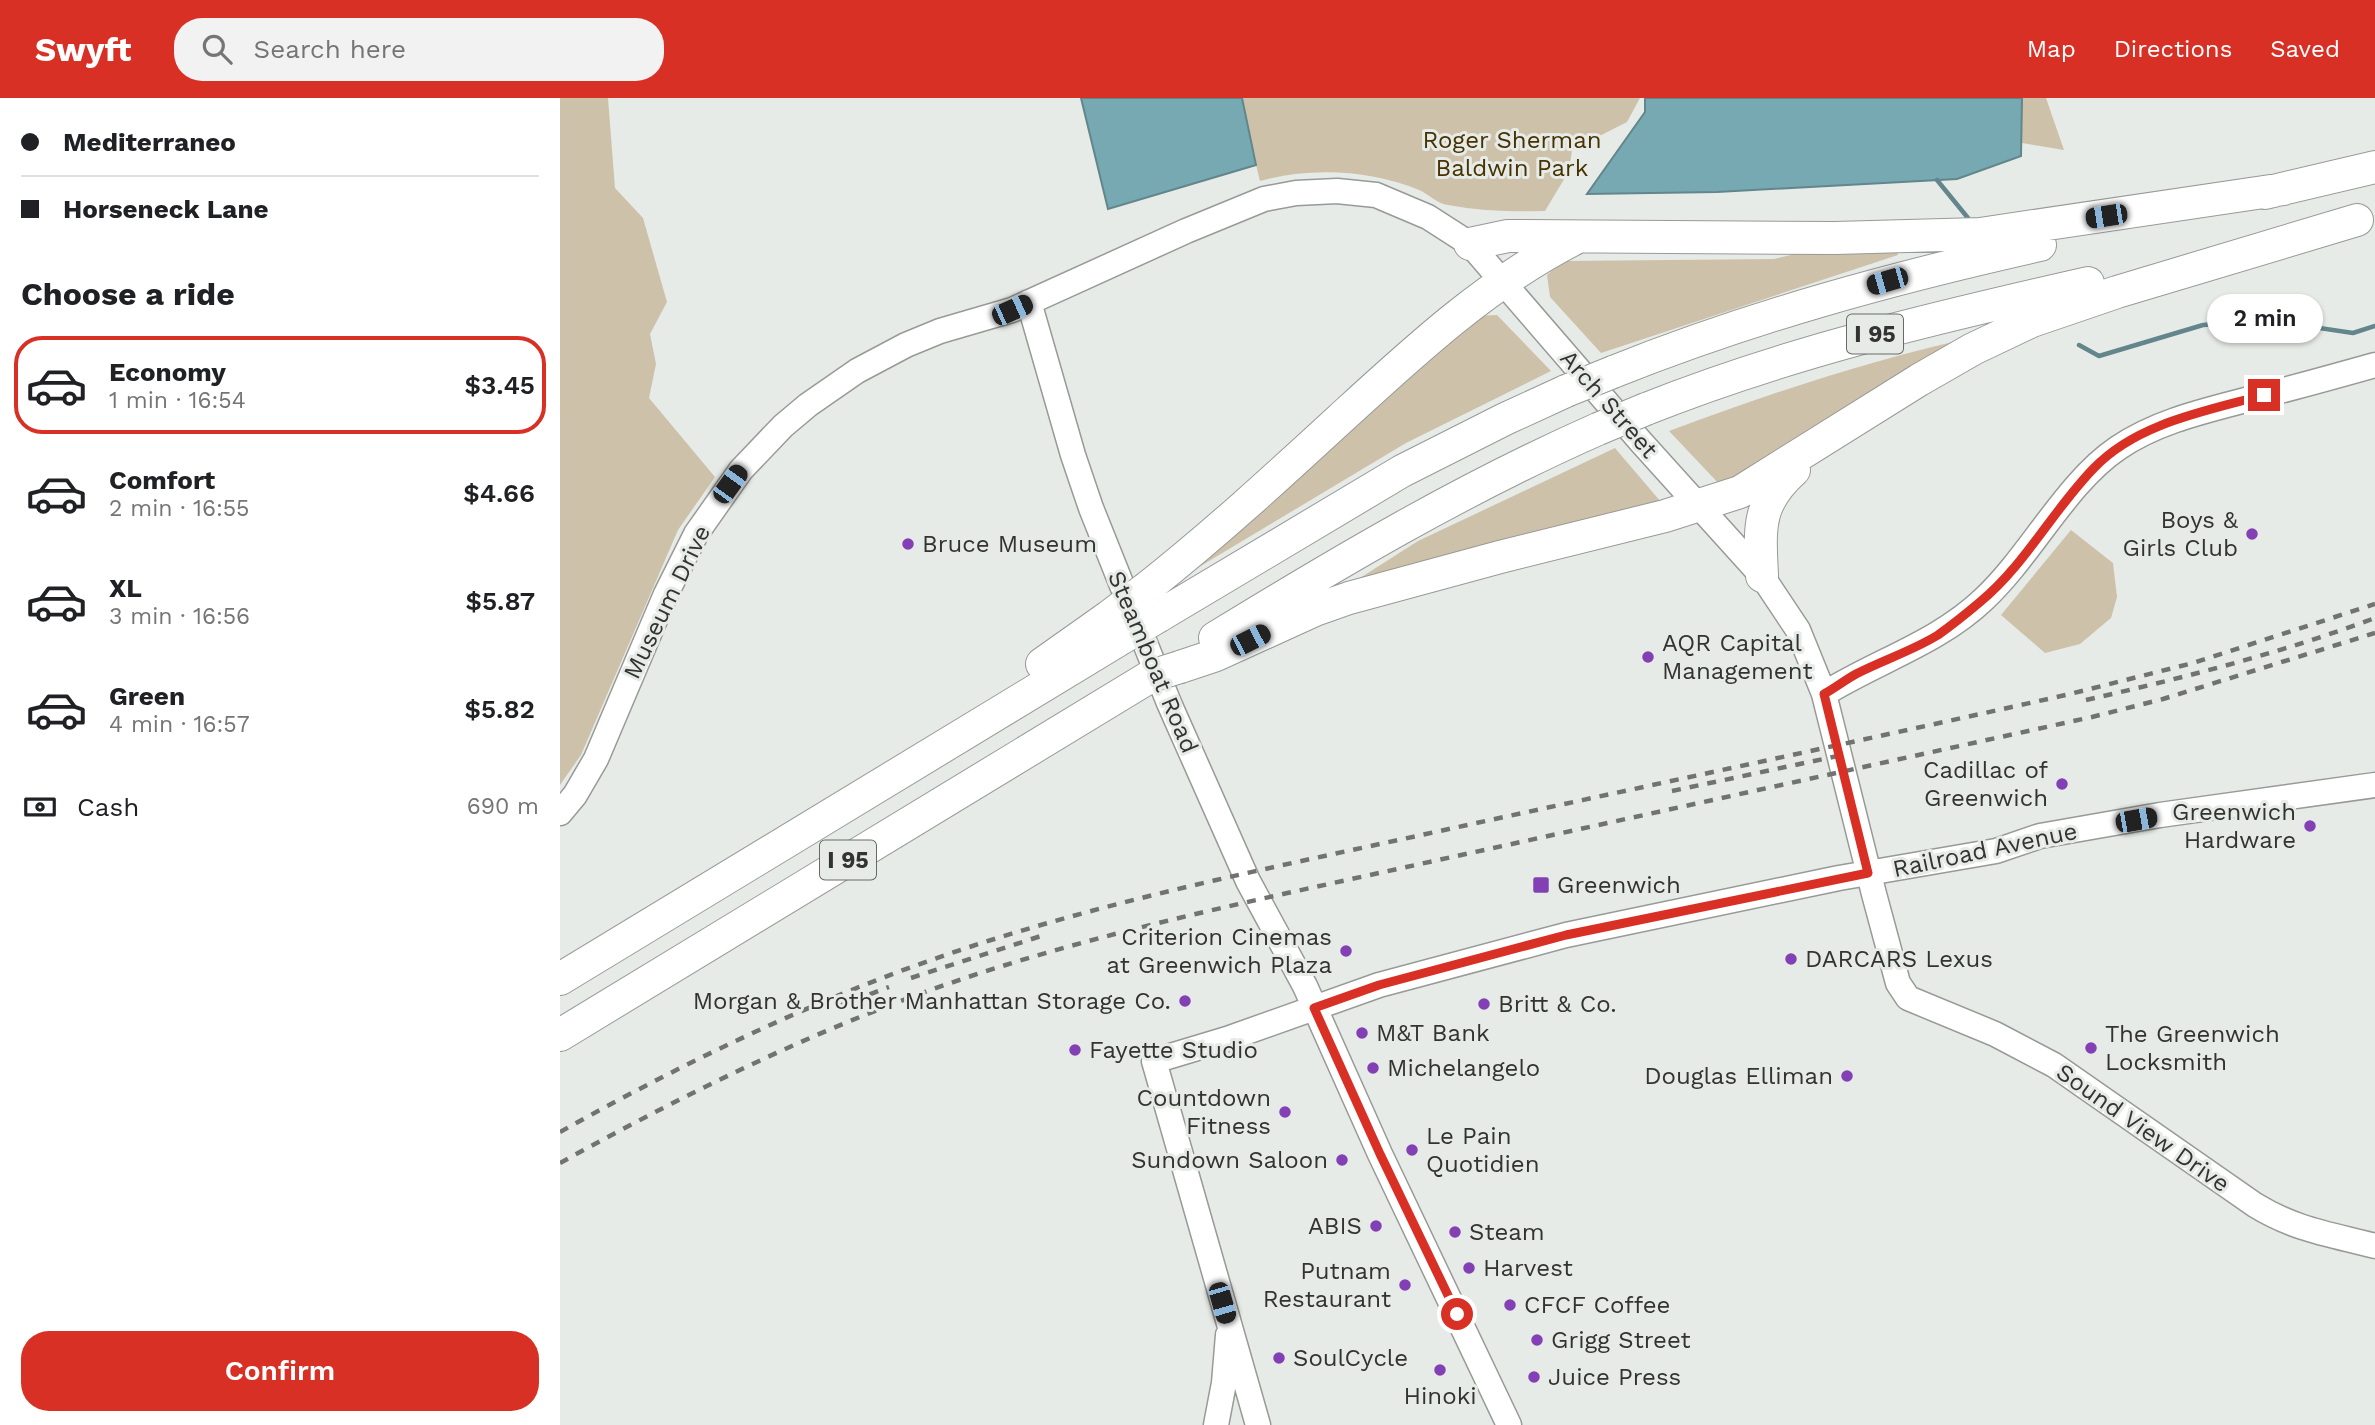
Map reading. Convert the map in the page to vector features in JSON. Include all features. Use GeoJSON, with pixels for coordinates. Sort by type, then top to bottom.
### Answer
{"type":"FeatureCollection","features":[{"type":"Feature","properties":{"kind":"highway"},"geometry":{"type":"LineString","coordinates":[[1470,244],[1508,236],[1937,236],[2083,228],[2284,189],[2375,167]]}},
{"type":"Feature","properties":{"kind":"highway","name":"I 95"},"geometry":{"type":"LineString","coordinates":[[560,1035],[1422,514],[1598,429],[1740,374],[1839,344],[2113,285],[2366,218]]}},
{"type":"Feature","properties":{"kind":"highway","name":"I 95"},"geometry":{"type":"LineString","coordinates":[[560,979],[804,830],[1153,601],[1474,434],[1566,391],[1720,331],[1831,296],[2083,228]]}},
{"type":"Feature","properties":{"kind":"highway"},"geometry":{"type":"LineString","coordinates":[[1153,601],[1226,523],[1422,344],[1478,300],[1548,252],[1577,237]]}},
{"type":"Feature","properties":{"kind":"highway"},"geometry":{"type":"LineString","coordinates":[[1161,672],[1216,655],[1315,610],[1349,598],[1447,570],[1700,507],[1740,492],[1946,364],[2002,335],[2113,285]]}},
{"type":"Feature","properties":{"kind":"highway"},"geometry":{"type":"LineString","coordinates":[[1762,576],[1760,521],[1773,491],[1809,456],[1872,409]]}},
{"type":"Feature","properties":{"kind":"main road","name":"Arch Street"},"geometry":{"type":"LineString","coordinates":[[1029,302],[1264,199],[1296,193],[1337,191],[1376,195],[1428,217],[1470,244],[1641,442],[1762,576],[1798,630],[1824,694],[1898,984],[1908,998],[1914,1001]]}},
{"type":"Feature","properties":{"kind":"main road","name":"Museum Drive"},"geometry":{"type":"LineString","coordinates":[[560,813],[575,795],[596,759],[666,594],[696,534],[755,454],[808,405],[881,358],[940,331],[1012,310],[1029,302]]}},
{"type":"Feature","properties":{"kind":"main road","name":"Steamboat Road"},"geometry":{"type":"LineString","coordinates":[[1029,302],[1073,455],[1114,569],[1169,703],[1248,881],[1296,968],[1509,1425]]}},
{"type":"Feature","properties":{"kind":"main road"},"geometry":{"type":"LineString","coordinates":[[1824,694],[1856,675],[1938,635],[1983,600],[2032,545],[2074,489],[2096,465],[2140,435],[2206,411],[2375,365]]}},
{"type":"Feature","properties":{"kind":"main road","name":"Railroad Avenue"},"geometry":{"type":"LineString","coordinates":[[1229,1327],[1154,1061],[1227,1039],[1379,985],[1566,935],[1868,873],[1996,851],[2040,836],[2375,785]]}},
{"type":"Feature","properties":{"kind":"main road","name":"Sound View Drive"},"geometry":{"type":"LineString","coordinates":[[1914,1001],[1994,1034],[2054,1065],[2281,1221],[2375,1245]]}},
{"type":"Feature","properties":{"kind":"main road"},"geometry":{"type":"LineString","coordinates":[[1216,1425],[1224,1383],[1229,1327]]}},
{"type":"Feature","properties":{"kind":"main road"},"geometry":{"type":"LineString","coordinates":[[1226,1425],[1256,1425],[1229,1327]]}},
{"type":"Feature","properties":{"kind":"green space"},"geometry":{"type":"Polygon","coordinates":[[[560,98],[608,98],[615,188],[643,218],[667,302],[650,334],[656,364],[649,398],[715,477],[678,530],[581,755],[560,785],[560,98]]]}},
{"type":"Feature","properties":{"kind":"green space","name":"Roger Sherman Baldwin Park"},"geometry":{"type":"Polygon","coordinates":[[[1240,98],[1640,98],[1627,122],[1572,150],[1569,171],[1545,211],[1521,211],[1484,210],[1444,204],[1400,183],[1361,175],[1320,172],[1260,181],[1240,98]]]}},
{"type":"Feature","properties":{"kind":"green space"},"geometry":{"type":"Polygon","coordinates":[[[1976,98],[2046,98],[2064,150],[2010,141],[1976,98]]]}},
{"type":"Feature","properties":{"kind":"green space"},"geometry":{"type":"Polygon","coordinates":[[[1896,247],[1898,255],[1601,353],[1550,297],[1547,275],[1563,261],[1774,259],[1820,248],[1896,247]]]}},
{"type":"Feature","properties":{"kind":"green space"},"geometry":{"type":"Polygon","coordinates":[[[1497,315],[1551,371],[1406,443],[1194,570],[1192,565],[1477,316],[1497,315]]]}},
{"type":"Feature","properties":{"kind":"green space"},"geometry":{"type":"Polygon","coordinates":[[[1979,336],[1722,487],[1669,431],[1823,378],[1900,355],[1979,336]]]}},
{"type":"Feature","properties":{"kind":"green space"},"geometry":{"type":"Polygon","coordinates":[[[1615,448],[1661,502],[1412,568],[1360,578],[1418,541],[1615,448]]]}},
{"type":"Feature","properties":{"kind":"green space"},"geometry":{"type":"Polygon","coordinates":[[[2071,530],[2113,563],[2117,597],[2111,618],[2080,644],[2045,653],[2001,615],[2071,530]]]}},
{"type":"Feature","properties":{"kind":"water"},"geometry":{"type":"Polygon","coordinates":[[[1081,98],[1242,98],[1256,165],[1108,209],[1081,98]]]}},
{"type":"Feature","properties":{"kind":"water"},"geometry":{"type":"Polygon","coordinates":[[[1645,98],[2022,98],[2021,156],[1957,179],[1717,192],[1587,194],[1645,112],[1645,98]]]}},
{"type":"Feature","properties":{"kind":"waterway"},"geometry":{"type":"LineString","coordinates":[[1937,180],[1968,218]]}},
{"type":"Feature","properties":{"kind":"waterway"},"geometry":{"type":"LineString","coordinates":[[2079,345],[2099,356],[2203,325],[2266,320],[2353,333],[2375,326]]}},
{"type":"Feature","properties":{"kind":"railway"},"geometry":{"type":"LineString","coordinates":[[560,1132],[651,1083],[791,1016],[934,959],[1055,921],[1240,875],[2070,694],[2193,663],[2375,604]]}},
{"type":"Feature","properties":{"kind":"railway"},"geometry":{"type":"LineString","coordinates":[[2086,700],[2232,664],[2375,618]]}},
{"type":"Feature","properties":{"kind":"railway"},"geometry":{"type":"LineString","coordinates":[[560,1163],[694,1092],[831,1029],[925,992],[1057,950],[1283,894],[2092,717],[2163,699],[2375,633]]}},
{"type":"Feature","properties":{"kind":"railway"},"geometry":{"type":"LineString","coordinates":[[1672,791],[1847,754]]}},
{"type":"Feature","properties":{"kind":"railway"},"geometry":{"type":"LineString","coordinates":[[911,978],[1041,936]]}},
{"type":"Feature","properties":{"kind":"railway"},"geometry":{"type":"LineString","coordinates":[[836,1007],[889,987]]}},
{"type":"Feature","properties":{"kind":"place","name":"Boys & Girls Club"},"geometry":{"type":"Point","coordinates":[2252,534]}},
{"type":"Feature","properties":{"kind":"place","name":"Bruce Museum"},"geometry":{"type":"Point","coordinates":[908,544]}},
{"type":"Feature","properties":{"kind":"place","name":"AQR Capital Management"},"geometry":{"type":"Point","coordinates":[1648,657]}},
{"type":"Feature","properties":{"kind":"place","name":"Cadillac of Greenwich"},"geometry":{"type":"Point","coordinates":[2062,784]}},
{"type":"Feature","properties":{"kind":"place","name":"Greenwich Hardware"},"geometry":{"type":"Point","coordinates":[2310,826]}},
{"type":"Feature","properties":{"kind":"place","name":"Greenwich"},"geometry":{"type":"Point","coordinates":[1541,885]}},
{"type":"Feature","properties":{"kind":"place","name":"Criterion Cinemas at Greenwich Plaza"},"geometry":{"type":"Point","coordinates":[1346,951]}},
{"type":"Feature","properties":{"kind":"place","name":"DARCARS Lexus"},"geometry":{"type":"Point","coordinates":[1791,959]}},
{"type":"Feature","properties":{"kind":"place","name":"Morgan & Brother Manhattan Storage Co."},"geometry":{"type":"Point","coordinates":[1185,1001]}},
{"type":"Feature","properties":{"kind":"place","name":"Britt & Co."},"geometry":{"type":"Point","coordinates":[1484,1004]}},
{"type":"Feature","properties":{"kind":"place","name":"M&T Bank"},"geometry":{"type":"Point","coordinates":[1362,1033]}},
{"type":"Feature","properties":{"kind":"place","name":"The Greenwich Locksmith"},"geometry":{"type":"Point","coordinates":[2091,1048]}},
{"type":"Feature","properties":{"kind":"place","name":"Fayette Studio"},"geometry":{"type":"Point","coordinates":[1075,1050]}},
{"type":"Feature","properties":{"kind":"place","name":"Michelangelo"},"geometry":{"type":"Point","coordinates":[1373,1068]}},
{"type":"Feature","properties":{"kind":"place","name":"Douglas Elliman"},"geometry":{"type":"Point","coordinates":[1847,1076]}},
{"type":"Feature","properties":{"kind":"place","name":"Countdown Fitness"},"geometry":{"type":"Point","coordinates":[1285,1112]}},
{"type":"Feature","properties":{"kind":"place","name":"Le Pain Quotidien"},"geometry":{"type":"Point","coordinates":[1412,1150]}},
{"type":"Feature","properties":{"kind":"place","name":"Sundown Saloon"},"geometry":{"type":"Point","coordinates":[1342,1160]}},
{"type":"Feature","properties":{"kind":"place","name":"ABIS"},"geometry":{"type":"Point","coordinates":[1376,1226]}},
{"type":"Feature","properties":{"kind":"place","name":"Steam"},"geometry":{"type":"Point","coordinates":[1455,1232]}},
{"type":"Feature","properties":{"kind":"place","name":"Harvest"},"geometry":{"type":"Point","coordinates":[1469,1268]}},
{"type":"Feature","properties":{"kind":"place","name":"Putnam Restaurant"},"geometry":{"type":"Point","coordinates":[1405,1285]}},
{"type":"Feature","properties":{"kind":"place","name":"CFCF Coffee"},"geometry":{"type":"Point","coordinates":[1510,1305]}},
{"type":"Feature","properties":{"kind":"place","name":"Grigg Street"},"geometry":{"type":"Point","coordinates":[1537,1340]}},
{"type":"Feature","properties":{"kind":"place","name":"SoulCycle"},"geometry":{"type":"Point","coordinates":[1279,1358]}},
{"type":"Feature","properties":{"kind":"place","name":"Hinoki"},"geometry":{"type":"Point","coordinates":[1440,1370]}},
{"type":"Feature","properties":{"kind":"place","name":"Juice Press"},"geometry":{"type":"Point","coordinates":[1534,1377]}},
{"type":"Feature","properties":{"kind":"route"},"geometry":{"type":"LineString","coordinates":[[1457,1314],[1314,1008],[1379,985],[1566,935],[1868,873],[1824,694],[1856,675],[1938,635],[1983,600],[2032,545],[2074,489],[2096,465],[2117,449],[2161,425],[2264,395]]}}]}
